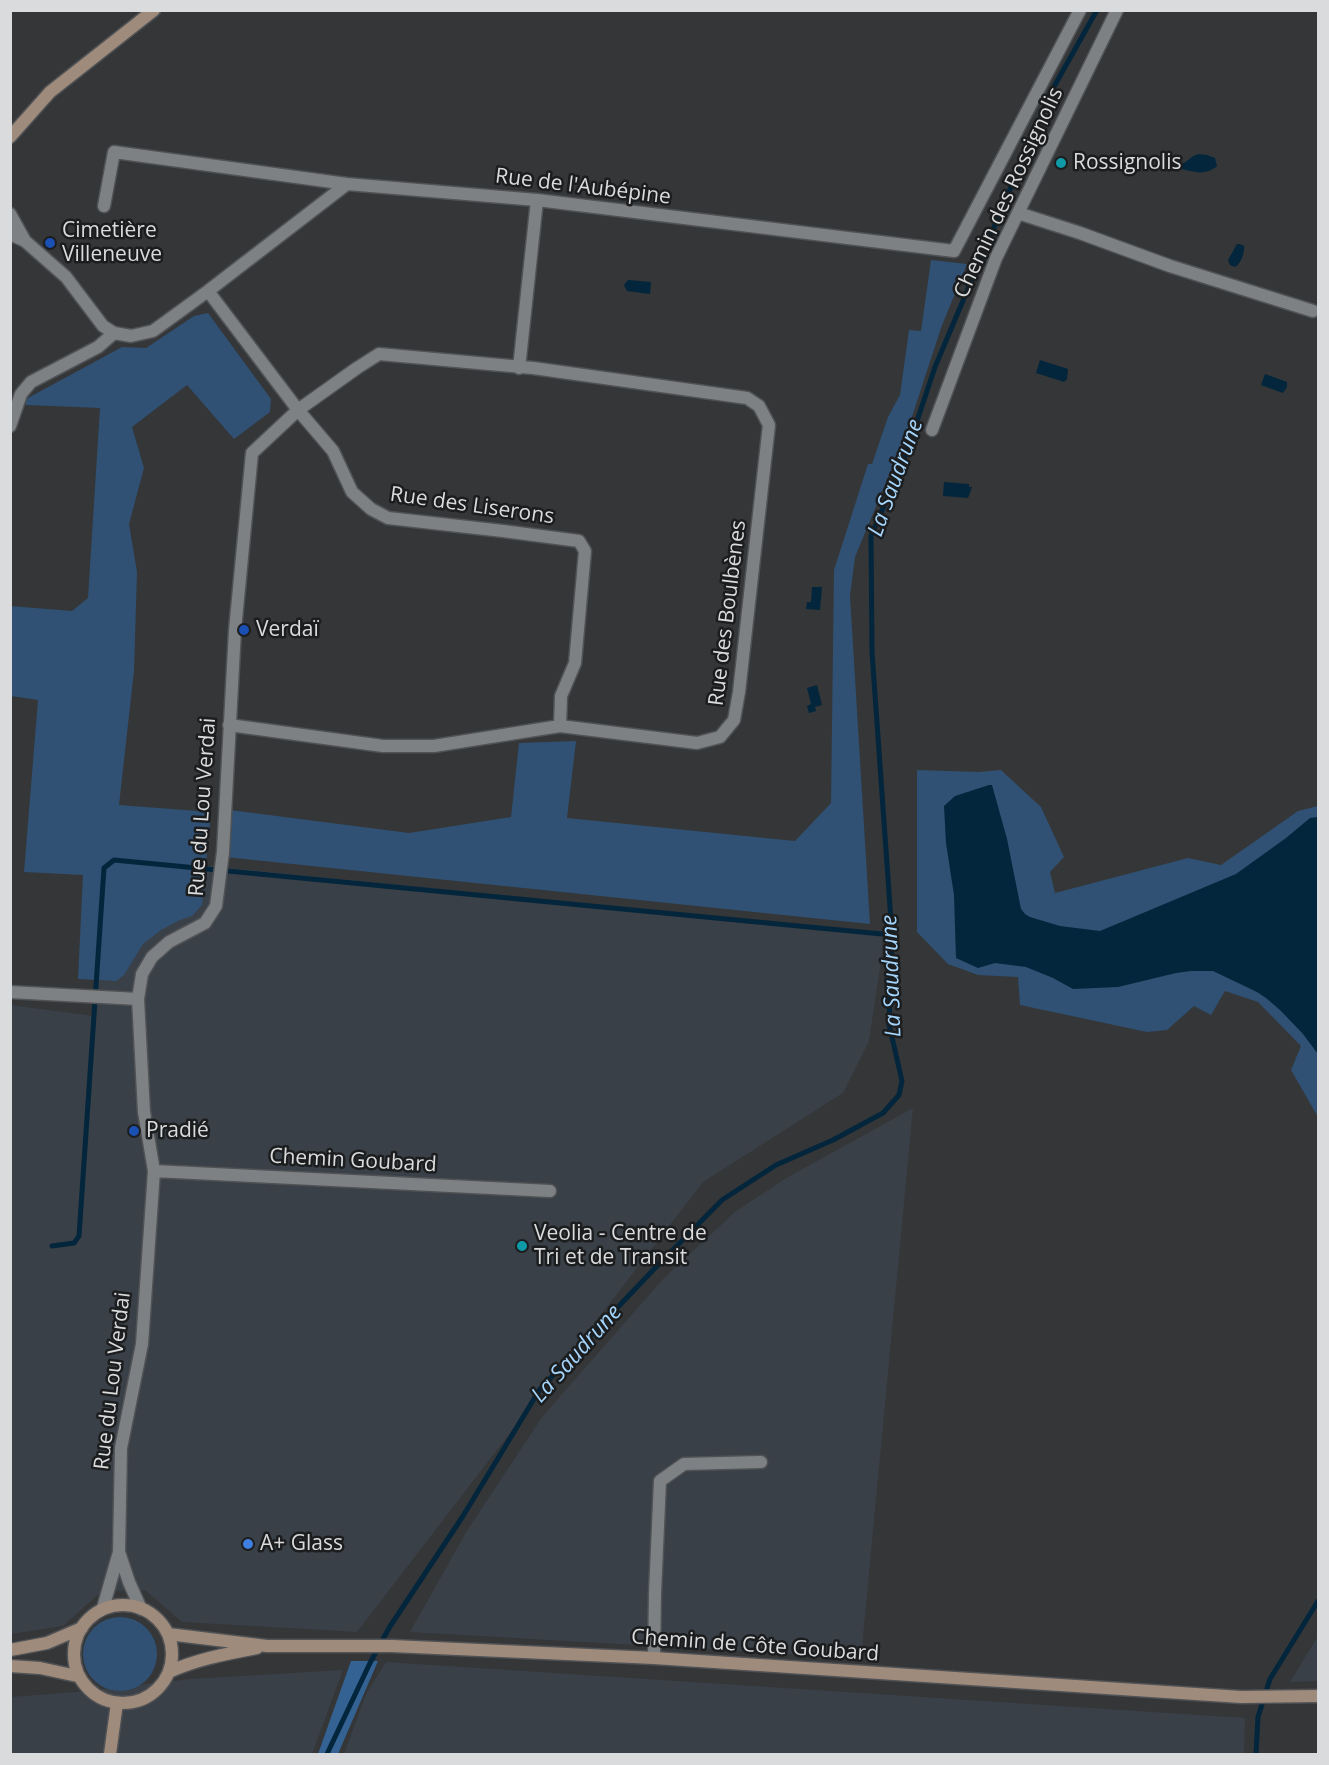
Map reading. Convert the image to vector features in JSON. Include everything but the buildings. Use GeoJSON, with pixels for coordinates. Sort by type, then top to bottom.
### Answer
{"type":"FeatureCollection","features":[{"type":"Feature","properties":{"kind":"main road"},"geometry":{"type":"LineString","coordinates":[[10,148],[12,136],[50,92],[154,10]]}},
{"type":"Feature","properties":{"kind":"main road"},"geometry":{"type":"LineString","coordinates":[[10,1666],[40,1668],[77,1676],[96,1694],[117,1703],[140,1700],[153,1693],[164,1682],[169,1672],[172,1653],[168,1634],[156,1618],[141,1609],[121,1603],[103,1608],[91,1617],[75,1639],[72,1657],[77,1676]]}},
{"type":"Feature","properties":{"kind":"main road"},"geometry":{"type":"LineString","coordinates":[[10,1650],[47,1643],[83,1627]]}},
{"type":"Feature","properties":{"kind":"main road","name":"Chemin de Côte Goubard"},"geometry":{"type":"LineString","coordinates":[[168,1634],[267,1646],[392,1647],[654,1658],[1246,1697],[1318,1696]]}},
{"type":"Feature","properties":{"kind":"main road","name":"Chemin de Côte Goubard"},"geometry":{"type":"LineString","coordinates":[[169,1672],[201,1659],[267,1646]]}},
{"type":"Feature","properties":{"kind":"main road"},"geometry":{"type":"LineString","coordinates":[[110,1755],[117,1703]]}},
{"type":"Feature","properties":{"kind":"street","name":"Rue de l'Aubépine"},"geometry":{"type":"LineString","coordinates":[[104,206],[114,152],[347,184],[537,200],[954,251],[1080,10]]}},
{"type":"Feature","properties":{"kind":"street","name":"Chemin des Rossignolis"},"geometry":{"type":"LineString","coordinates":[[932,430],[996,258],[1117,10]]}},
{"type":"Feature","properties":{"kind":"street"},"geometry":{"type":"LineString","coordinates":[[10,234],[25,241],[66,277],[103,326],[114,333],[131,336],[153,331],[347,184]]}},
{"type":"Feature","properties":{"kind":"street"},"geometry":{"type":"LineString","coordinates":[[519,368],[537,200]]}},
{"type":"Feature","properties":{"kind":"street"},"geometry":{"type":"LineString","coordinates":[[1018,213],[1170,266],[1313,311]]}},
{"type":"Feature","properties":{"kind":"street"},"geometry":{"type":"LineString","coordinates":[[10,214],[25,241]]}},
{"type":"Feature","properties":{"kind":"street","name":"Rue des Liserons"},"geometry":{"type":"LineString","coordinates":[[208,291],[298,410],[333,451],[352,492],[371,509],[388,518],[579,541],[585,551],[575,663],[561,696],[560,726]]}},
{"type":"Feature","properties":{"kind":"street"},"geometry":{"type":"LineString","coordinates":[[10,426],[21,394],[32,382],[98,348],[114,333]]}},
{"type":"Feature","properties":{"kind":"street","name":"Rue du Lou Verdai"},"geometry":{"type":"LineString","coordinates":[[103,1608],[119,1552],[121,1448],[142,1344],[154,1170],[144,1112],[138,999],[142,974],[152,957],[169,942],[205,923],[216,906],[220,889],[235,630],[252,453],[298,410],[379,354],[533,368]]}},
{"type":"Feature","properties":{"kind":"street","name":"Rue des Boulbènes"},"geometry":{"type":"LineString","coordinates":[[229,725],[383,746],[434,746],[560,726],[697,743],[720,737],[734,720],[739,692],[769,425],[759,406],[747,398],[533,368]]}},
{"type":"Feature","properties":{"kind":"street"},"geometry":{"type":"LineString","coordinates":[[10,992],[138,999]]}},
{"type":"Feature","properties":{"kind":"street","name":"Chemin Goubard"},"geometry":{"type":"LineString","coordinates":[[154,1170],[550,1191]]}},
{"type":"Feature","properties":{"kind":"street"},"geometry":{"type":"LineString","coordinates":[[654,1658],[660,1481],[684,1464],[761,1462]]}},
{"type":"Feature","properties":{"kind":"street"},"geometry":{"type":"LineString","coordinates":[[119,1552],[141,1609]]}},
{"type":"Feature","properties":{"kind":"shaded area"},"geometry":{"type":"Polygon","coordinates":[[[1199,154],[1215,158],[1217,166],[1204,172],[1182,169],[1181,164],[1199,154]]]}},
{"type":"Feature","properties":{"kind":"shaded area"},"geometry":{"type":"Polygon","coordinates":[[[1237,244],[1244,246],[1244,249],[1241,261],[1235,267],[1230,265],[1228,260],[1237,244]]]}},
{"type":"Feature","properties":{"kind":"shaded area"},"geometry":{"type":"Polygon","coordinates":[[[931,260],[967,264],[941,328],[908,429],[855,557],[850,596],[870,924],[225,857],[230,810],[409,833],[511,817],[519,743],[576,741],[567,818],[795,841],[831,803],[834,570],[868,464],[872,464],[888,417],[900,395],[909,330],[921,331],[931,260]]]}},
{"type":"Feature","properties":{"kind":"shaded area"},"geometry":{"type":"Polygon","coordinates":[[[628,280],[651,282],[650,294],[627,291],[624,285],[628,280]]]}},
{"type":"Feature","properties":{"kind":"shaded area"},"geometry":{"type":"Polygon","coordinates":[[[208,313],[271,399],[270,412],[234,439],[187,385],[132,427],[144,468],[129,524],[137,572],[134,671],[119,805],[211,812],[202,905],[192,916],[161,930],[143,944],[124,975],[116,981],[78,979],[83,875],[24,872],[38,700],[11,696],[10,606],[72,611],[88,598],[100,408],[26,405],[26,399],[122,347],[146,348],[194,316],[208,313]]]}},
{"type":"Feature","properties":{"kind":"shaded area"},"geometry":{"type":"Polygon","coordinates":[[[1040,360],[1068,369],[1067,379],[1064,382],[1036,373],[1040,360]]]}},
{"type":"Feature","properties":{"kind":"shaded area"},"geometry":{"type":"Polygon","coordinates":[[[1265,374],[1287,382],[1283,393],[1261,385],[1265,374]]]}},
{"type":"Feature","properties":{"kind":"shaded area"},"geometry":{"type":"Polygon","coordinates":[[[944,482],[969,484],[969,487],[972,487],[968,498],[943,496],[944,482]]]}},
{"type":"Feature","properties":{"kind":"shaded area"},"geometry":{"type":"Polygon","coordinates":[[[812,587],[822,587],[820,610],[806,609],[807,602],[811,602],[812,587]]]}},
{"type":"Feature","properties":{"kind":"shaded area"},"geometry":{"type":"Polygon","coordinates":[[[817,685],[822,705],[815,707],[816,711],[809,713],[807,706],[811,704],[807,688],[817,685]]]}},
{"type":"Feature","properties":{"kind":"shaded area"},"geometry":{"type":"Polygon","coordinates":[[[917,770],[979,772],[1001,770],[1041,807],[1064,857],[1050,872],[1055,893],[1188,858],[1221,865],[1298,811],[1318,806],[1318,1117],[1291,1070],[1301,1046],[1258,1002],[1225,991],[1211,1015],[1194,1006],[1167,1030],[1147,1032],[1020,1005],[1018,977],[978,975],[948,964],[917,932],[917,770]]]}},
{"type":"Feature","properties":{"kind":"shaded area"},"geometry":{"type":"Polygon","coordinates":[[[992,785],[1007,839],[1021,909],[1030,917],[1060,926],[1100,931],[1236,874],[1310,818],[1318,817],[1318,1054],[1303,1034],[1266,998],[1213,971],[1176,973],[1118,987],[1073,989],[1026,967],[995,963],[978,968],[956,958],[954,895],[946,843],[944,806],[955,796],[992,785]]]}},
{"type":"Feature","properties":{"kind":"shaded area"},"geometry":{"type":"Polygon","coordinates":[[[112,856],[883,934],[869,1041],[843,1093],[703,1182],[357,1632],[182,1622],[145,1590],[102,1591],[63,1626],[11,1634],[11,1005],[94,1016],[112,856]]]}},
{"type":"Feature","properties":{"kind":"shaded area"},"geometry":{"type":"Polygon","coordinates":[[[913,1108],[861,1658],[410,1632],[465,1534],[542,1417],[664,1278],[736,1211],[788,1177],[913,1108]]]}},
{"type":"Feature","properties":{"kind":"shaded area"},"geometry":{"type":"Polygon","coordinates":[[[113,1617],[127,1617],[141,1623],[151,1633],[157,1647],[157,1661],[151,1675],[141,1685],[127,1691],[113,1691],[99,1685],[89,1675],[83,1661],[83,1647],[89,1633],[99,1623],[113,1617]]]}},
{"type":"Feature","properties":{"kind":"shaded area"},"geometry":{"type":"Polygon","coordinates":[[[1318,1636],[1318,1681],[1290,1682],[1318,1636]]]}},
{"type":"Feature","properties":{"kind":"shaded area"},"geometry":{"type":"Polygon","coordinates":[[[351,1661],[378,1661],[338,1754],[318,1754],[351,1661]]]}},
{"type":"Feature","properties":{"kind":"shaded area"},"geometry":{"type":"Polygon","coordinates":[[[386,1662],[1245,1718],[1244,1754],[344,1754],[366,1694],[386,1662]]]}},
{"type":"Feature","properties":{"kind":"shaded area"},"geometry":{"type":"Polygon","coordinates":[[[343,1670],[312,1754],[11,1754],[11,1697],[190,1679],[343,1670]]]}},
{"type":"Feature","properties":{"kind":"waterway","name":"La Saudrune"},"geometry":{"type":"LineString","coordinates":[[327,1754],[389,1628],[463,1516],[540,1389],[722,1200],[776,1165],[833,1140],[883,1113],[899,1095],[902,1081],[889,1024],[892,935],[872,652],[871,536],[906,454],[935,367],[1051,92],[1097,10]]}},
{"type":"Feature","properties":{"kind":"waterway"},"geometry":{"type":"LineString","coordinates":[[52,1246],[74,1243],[79,1236],[104,868],[114,860],[892,935]]}},
{"type":"Feature","properties":{"kind":"waterway"},"geometry":{"type":"LineString","coordinates":[[1256,1754],[1258,1717],[1270,1679],[1318,1601]]}},
{"type":"Feature","properties":{"kind":"place","name":"Rossignolis"},"geometry":{"type":"Point","coordinates":[1061,163]}},
{"type":"Feature","properties":{"kind":"place","name":"Cimetière Villeneuve"},"geometry":{"type":"Point","coordinates":[50,243]}},
{"type":"Feature","properties":{"kind":"place","name":"Verdaï"},"geometry":{"type":"Point","coordinates":[244,630]}},
{"type":"Feature","properties":{"kind":"place","name":"Pradié"},"geometry":{"type":"Point","coordinates":[134,1131]}},
{"type":"Feature","properties":{"kind":"place","name":"Veolia - Centre de Tri et de Transit"},"geometry":{"type":"Point","coordinates":[522,1246]}},
{"type":"Feature","properties":{"kind":"place","name":"A+ Glass"},"geometry":{"type":"Point","coordinates":[248,1544]}}]}
